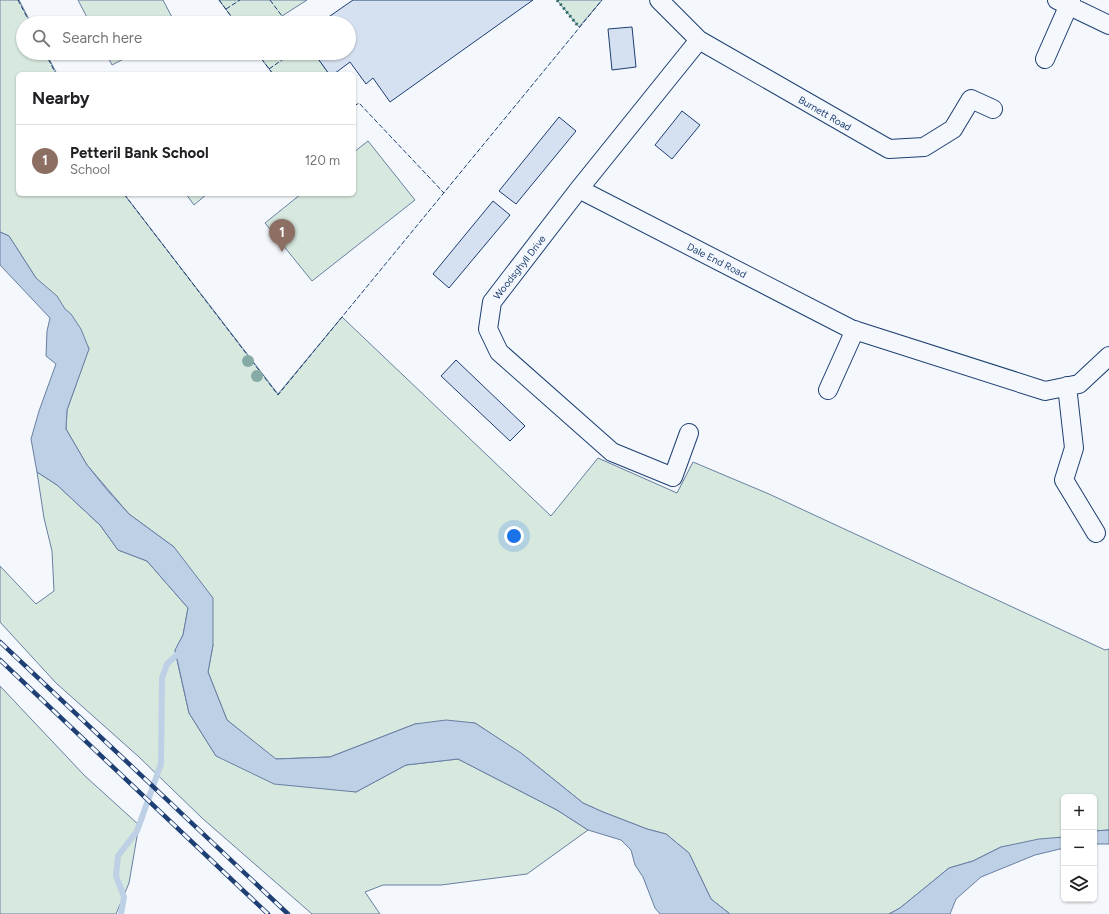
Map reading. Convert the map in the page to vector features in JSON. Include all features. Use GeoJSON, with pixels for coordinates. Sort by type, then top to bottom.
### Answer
{"type":"FeatureCollection","features":[{"type":"Feature","properties":{"kind":"street","name":"Burnett Road"},"geometry":{"type":"LineString","coordinates":[[659,0],[699,40],[889,149],[924,147],[947,133],[953,129],[971,99],[993,109]]}},
{"type":"Feature","properties":{"kind":"street"},"geometry":{"type":"LineString","coordinates":[[1045,59],[1066,2],[1109,25]]}},
{"type":"Feature","properties":{"kind":"street","name":"Woodsghyll Drive"},"geometry":{"type":"LineString","coordinates":[[689,433],[673,477],[612,452],[499,352],[488,330],[492,302],[579,189],[699,40]]}},
{"type":"Feature","properties":{"kind":"street","name":"Dale End Road"},"geometry":{"type":"LineString","coordinates":[[579,189],[855,330],[1045,391],[1079,384],[1109,356]]}},
{"type":"Feature","properties":{"kind":"street"},"geometry":{"type":"LineString","coordinates":[[828,390],[855,330]]}},
{"type":"Feature","properties":{"kind":"street"},"geometry":{"type":"LineString","coordinates":[[1067,386],[1074,448],[1064,480],[1096,533]]}},
{"type":"Feature","properties":{"kind":"shaded area"},"geometry":{"type":"Polygon","coordinates":[[[0,0],[19,0],[27,16],[16,16],[16,60],[50,60],[56,72],[16,72],[16,196],[126,196],[278,394],[342,317],[551,516],[598,458],[677,493],[693,462],[769,494],[1105,650],[1109,649],[1109,830],[1097,831],[1097,794],[1061,794],[1061,837],[1001,847],[973,861],[949,868],[900,908],[889,914],[730,914],[711,899],[689,853],[666,834],[647,829],[583,803],[526,757],[475,723],[415,724],[330,757],[275,759],[227,720],[208,672],[213,645],[174,547],[129,514],[87,465],[66,429],[67,410],[89,348],[36,278],[9,236],[0,232],[0,0]]]}},
{"type":"Feature","properties":{"kind":"shaded area"},"geometry":{"type":"Polygon","coordinates":[[[78,0],[163,0],[171,16],[86,16],[78,0]]]}},
{"type":"Feature","properties":{"kind":"shaded area"},"geometry":{"type":"Polygon","coordinates":[[[219,0],[307,0],[282,16],[231,16],[219,0]]]}},
{"type":"Feature","properties":{"kind":"shaded area"},"geometry":{"type":"Polygon","coordinates":[[[557,0],[602,0],[579,27],[557,0]]]}},
{"type":"Feature","properties":{"kind":"shaded area"},"geometry":{"type":"Polygon","coordinates":[[[110,60],[122,60],[112,65],[110,60]]]}},
{"type":"Feature","properties":{"kind":"shaded area"},"geometry":{"type":"Polygon","coordinates":[[[262,60],[319,60],[328,72],[271,72],[262,60]]]}},
{"type":"Feature","properties":{"kind":"shaded area"},"geometry":{"type":"Polygon","coordinates":[[[368,141],[415,200],[312,281],[265,223],[299,196],[356,196],[356,150],[368,141]]]}},
{"type":"Feature","properties":{"kind":"shaded area"},"geometry":{"type":"Polygon","coordinates":[[[187,196],[205,196],[194,205],[187,196]]]}},
{"type":"Feature","properties":{"kind":"shaded area"},"geometry":{"type":"Polygon","coordinates":[[[37,472],[57,485],[100,525],[118,550],[147,561],[188,608],[183,635],[175,651],[189,713],[216,756],[356,792],[406,765],[458,759],[557,810],[588,830],[527,874],[441,885],[383,885],[365,892],[380,914],[312,914],[202,818],[139,757],[56,683],[0,622],[0,566],[36,604],[54,591],[52,551],[44,518],[37,472]]]}},
{"type":"Feature","properties":{"kind":"shaded area"},"geometry":{"type":"Polygon","coordinates":[[[0,686],[85,776],[139,825],[129,883],[116,914],[0,914],[0,686]]]}},
{"type":"Feature","properties":{"kind":"water"},"geometry":{"type":"Polygon","coordinates":[[[0,232],[9,236],[36,278],[57,296],[65,309],[71,314],[81,329],[89,349],[67,410],[66,429],[87,465],[108,491],[129,514],[174,547],[213,598],[213,645],[208,672],[227,720],[276,759],[330,757],[415,724],[446,720],[475,723],[521,753],[583,803],[647,829],[666,834],[689,853],[711,899],[730,914],[660,914],[655,908],[643,877],[635,865],[631,850],[621,840],[588,830],[557,810],[458,759],[406,765],[356,792],[274,784],[216,756],[189,713],[175,650],[183,635],[188,608],[147,561],[118,550],[100,525],[57,485],[37,472],[31,439],[39,411],[56,364],[46,356],[47,331],[50,318],[0,265],[0,232]]]}},
{"type":"Feature","properties":{"kind":"water"},"geometry":{"type":"Polygon","coordinates":[[[1109,830],[1109,844],[1097,844],[1097,831],[1109,830]]]}},
{"type":"Feature","properties":{"kind":"water"},"geometry":{"type":"Polygon","coordinates":[[[1061,837],[1061,849],[1035,855],[981,877],[956,899],[950,914],[889,914],[900,908],[949,868],[973,861],[1001,847],[1039,839],[1061,837]]]}},
{"type":"Feature","properties":{"kind":"building"},"geometry":{"type":"Polygon","coordinates":[[[353,0],[533,0],[390,102],[373,78],[366,84],[350,62],[337,72],[328,72],[319,60],[356,60],[356,16],[330,16],[353,0]]]}},
{"type":"Feature","properties":{"kind":"building"},"geometry":{"type":"Polygon","coordinates":[[[632,27],[636,67],[612,70],[608,29],[632,27]]]}},
{"type":"Feature","properties":{"kind":"building"},"geometry":{"type":"Polygon","coordinates":[[[682,111],[700,125],[672,159],[655,145],[682,111]]]}},
{"type":"Feature","properties":{"kind":"building"},"geometry":{"type":"Polygon","coordinates":[[[559,117],[576,131],[516,204],[499,191],[559,117]]]}},
{"type":"Feature","properties":{"kind":"building"},"geometry":{"type":"Polygon","coordinates":[[[493,201],[510,215],[449,288],[433,274],[493,201]]]}},
{"type":"Feature","properties":{"kind":"building"},"geometry":{"type":"Polygon","coordinates":[[[456,360],[525,426],[510,441],[441,376],[456,360]]]}},
{"type":"Feature","properties":{"kind":"waterway"},"geometry":{"type":"LineString","coordinates":[[121,914],[124,897],[116,876],[118,856],[137,831],[161,764],[162,678],[167,664],[181,651]]}},
{"type":"Feature","properties":{"kind":"railway"},"geometry":{"type":"LineString","coordinates":[[0,642],[288,914]]}},
{"type":"Feature","properties":{"kind":"railway"},"geometry":{"type":"LineString","coordinates":[[0,660],[268,914]]}},
{"type":"Feature","properties":{"kind":"hedge"},"geometry":{"type":"LineString","coordinates":[[557,0],[579,27]]}},
{"type":"Feature","properties":{"kind":"fence"},"geometry":{"type":"LineString","coordinates":[[18,0],[26,16]]}},
{"type":"Feature","properties":{"kind":"fence"},"geometry":{"type":"LineString","coordinates":[[219,0],[231,16]]}},
{"type":"Feature","properties":{"kind":"fence"},"geometry":{"type":"LineString","coordinates":[[226,9],[240,0]]}},
{"type":"Feature","properties":{"kind":"fence"},"geometry":{"type":"LineString","coordinates":[[270,0],[282,16]]}},
{"type":"Feature","properties":{"kind":"fence"},"geometry":{"type":"LineString","coordinates":[[126,196],[278,395],[602,0]]}},
{"type":"Feature","properties":{"kind":"fence"},"geometry":{"type":"LineString","coordinates":[[49,60],[55,72]]}},
{"type":"Feature","properties":{"kind":"fence"},"geometry":{"type":"LineString","coordinates":[[262,60],[271,72]]}},
{"type":"Feature","properties":{"kind":"fence"},"geometry":{"type":"LineString","coordinates":[[269,69],[282,60]]}},
{"type":"Feature","properties":{"kind":"fence"},"geometry":{"type":"LineString","coordinates":[[356,105],[359,103],[444,193]]}},
{"type":"Feature","properties":{"kind":"place","name":"Petteril Bank School"},"geometry":{"type":"Point","coordinates":[282,252]}}]}
